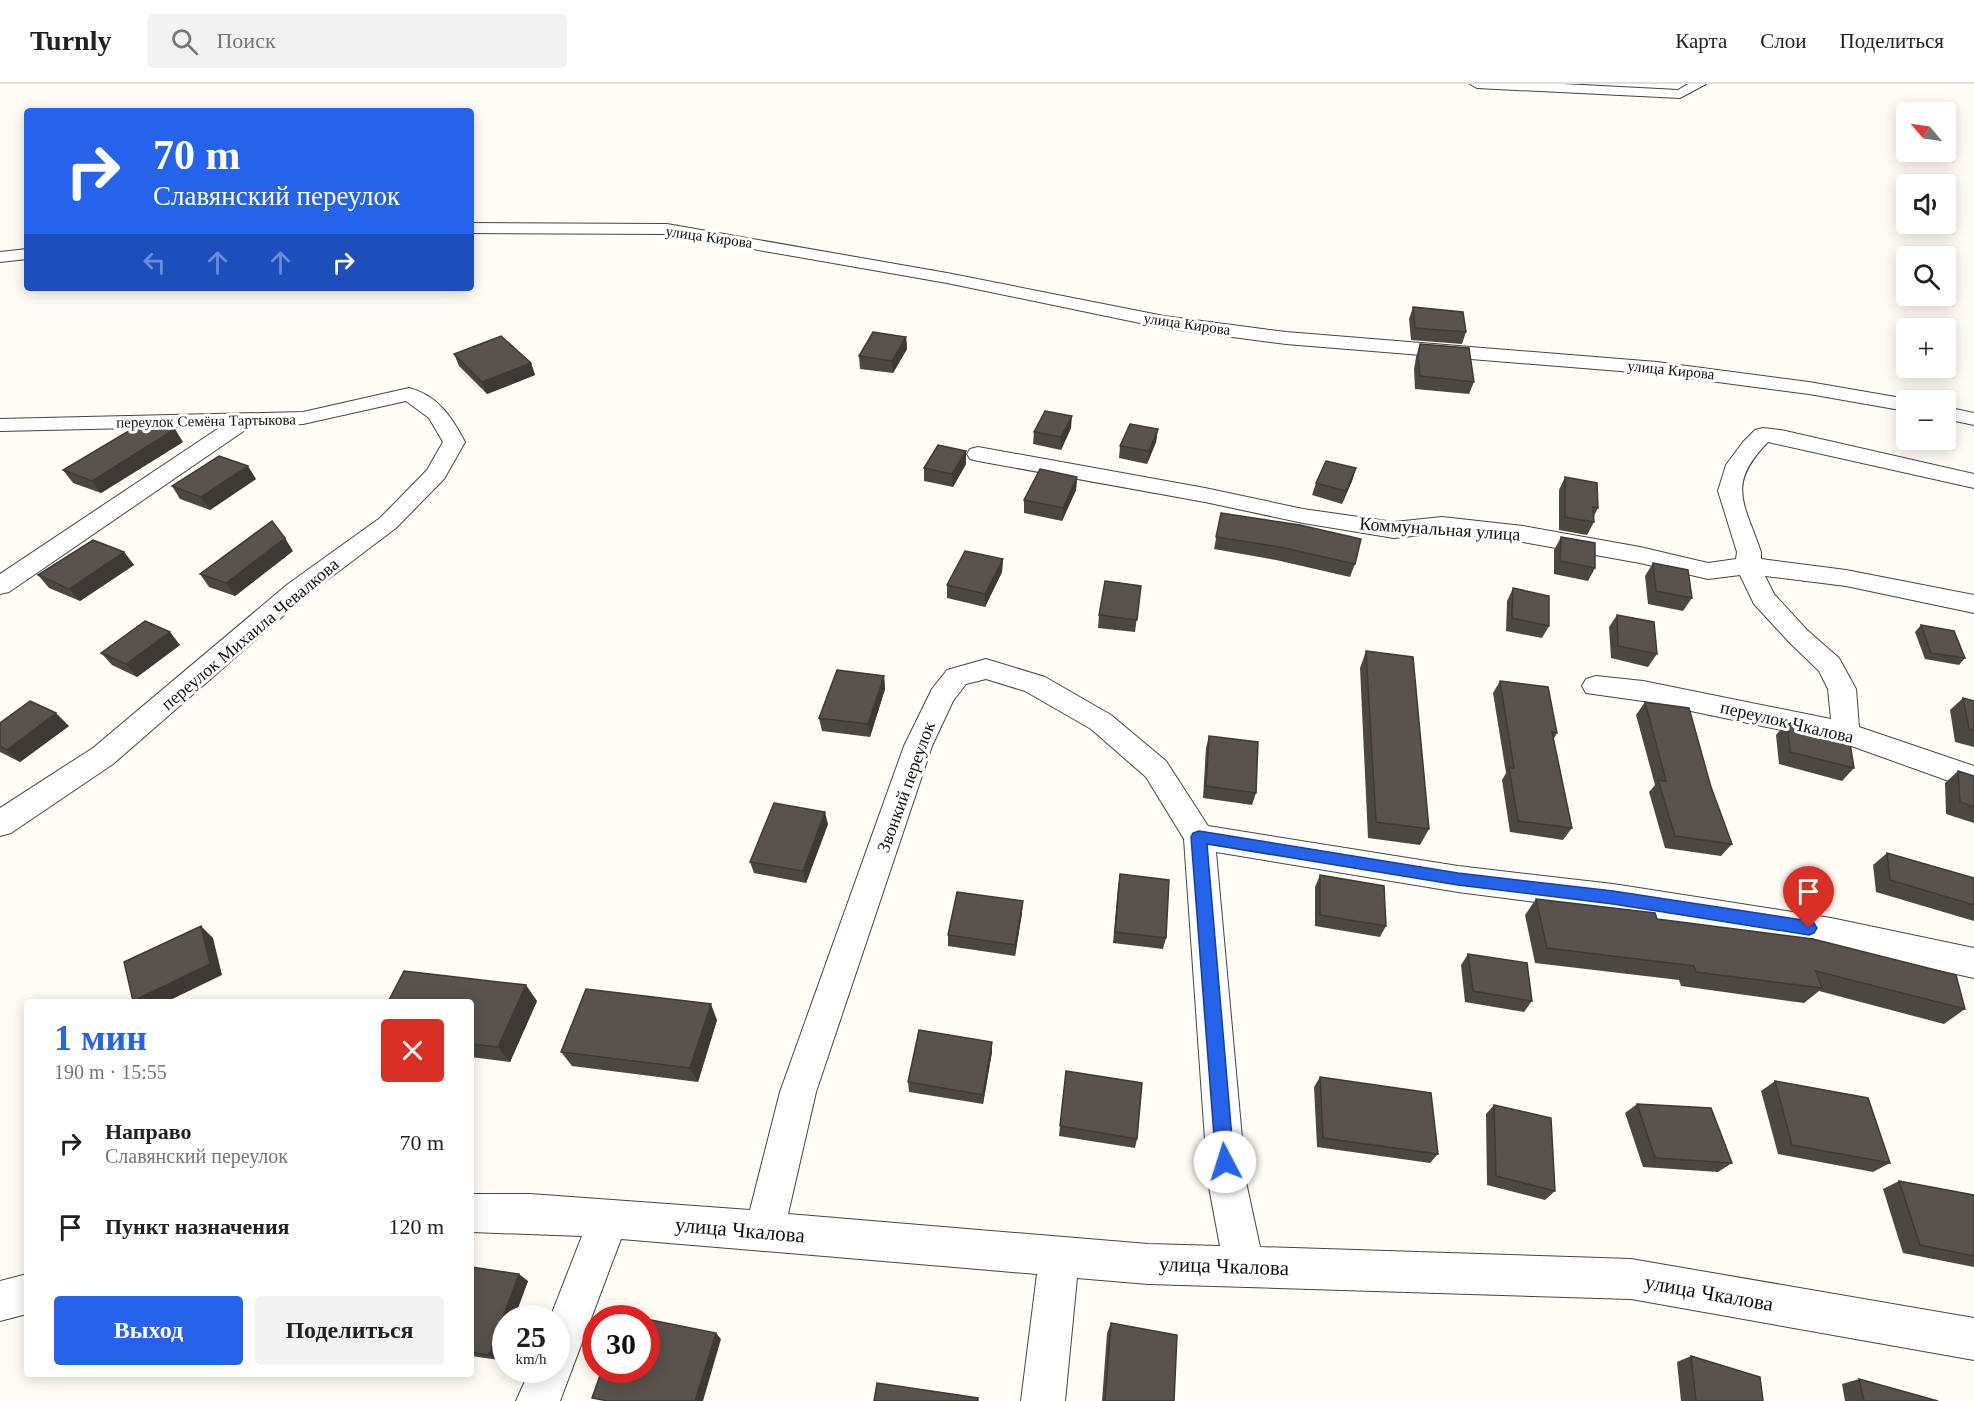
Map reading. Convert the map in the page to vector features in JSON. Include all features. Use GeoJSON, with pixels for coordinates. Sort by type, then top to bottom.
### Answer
{"type":"FeatureCollection","features":[{"type":"Feature","properties":{"kind":"street"},"geometry":{"type":"LineString","coordinates":[[1477,84],[1680,94],[1699,84]]}},
{"type":"Feature","properties":{"kind":"street","name":"улица Кирова"},"geometry":{"type":"LineString","coordinates":[[474,228],[667,230],[946,278],[1164,322],[1430,351],[1657,368],[1798,386],[1896,403]]}},
{"type":"Feature","properties":{"kind":"street"},"geometry":{"type":"LineString","coordinates":[[0,257],[24,254]]}},
{"type":"Feature","properties":{"kind":"street","name":"переулок Семёна Тартыкова"},"geometry":{"type":"LineString","coordinates":[[5,428],[303,418],[409,394]]}},
{"type":"Feature","properties":{"kind":"street","name":"переулок Михаила Чевалкова"},"geometry":{"type":"LineString","coordinates":[[0,824],[103,756],[297,590],[388,523],[436,474],[454,442],[442,417],[420,399],[409,394]]}},
{"type":"Feature","properties":{"kind":"street"},"geometry":{"type":"LineString","coordinates":[[1956,415],[1974,419]]}},
{"type":"Feature","properties":{"kind":"street"},"geometry":{"type":"LineString","coordinates":[[0,585],[244,421]]}},
{"type":"Feature","properties":{"kind":"street"},"geometry":{"type":"LineString","coordinates":[[1846,733],[1842,689],[1830,666],[1763,598],[1748,566],[1749,552],[1729,491],[1734,470],[1763,435],[1781,437],[1974,481]]}},
{"type":"Feature","properties":{"kind":"street","name":"Коммунальная улица"},"geometry":{"type":"LineString","coordinates":[[978,454],[1205,495],[1302,516],[1394,530],[1442,525],[1523,534],[1640,555],[1707,571],[1748,566],[1846,578],[1974,604]]}},
{"type":"Feature","properties":{"kind":"street","name":"Звонкий переулок"},"geometry":{"type":"LineString","coordinates":[[764,1232],[798,1092],[918,746],[942,696],[957,677],[986,669],[1035,684],[1101,722],[1156,770],[1199,837],[1227,1182],[1244,1267]]}},
{"type":"Feature","properties":{"kind":"street","name":"переулок Чкалова"},"geometry":{"type":"LineString","coordinates":[[1596,686],[1643,691],[1846,733],[1974,778]]}},
{"type":"Feature","properties":{"kind":"street"},"geometry":{"type":"LineString","coordinates":[[1199,837],[1458,879],[1613,898],[1831,932],[1974,963]]}},
{"type":"Feature","properties":{"kind":"street","name":"улица Чкалова"},"geometry":{"type":"LineString","coordinates":[[474,1213],[530,1213],[609,1218],[1148,1264],[1631,1279],[1974,1339]]}},
{"type":"Feature","properties":{"kind":"street"},"geometry":{"type":"LineString","coordinates":[[570,1320],[609,1218]]}},
{"type":"Feature","properties":{"kind":"street"},"geometry":{"type":"LineString","coordinates":[[1043,1401],[1059,1257]]}},
{"type":"Feature","properties":{"kind":"street"},"geometry":{"type":"LineString","coordinates":[[0,1301],[24,1295]]}},
{"type":"Feature","properties":{"kind":"street"},"geometry":{"type":"LineString","coordinates":[[538,1401],[546,1383]]}},
{"type":"Feature","properties":{"kind":"building"},"geometry":{"type":"Polygon","coordinates":[[[1413,307],[1463,312],[1466,332],[1415,328],[1413,307]]]}},
{"type":"Feature","properties":{"kind":"building"},"geometry":{"type":"Polygon","coordinates":[[[873,332],[906,337],[892,361],[859,356],[873,332]]]}},
{"type":"Feature","properties":{"kind":"building"},"geometry":{"type":"Polygon","coordinates":[[[501,336],[531,363],[482,382],[454,354],[501,336]]]}},
{"type":"Feature","properties":{"kind":"building"},"geometry":{"type":"Polygon","coordinates":[[[1420,344],[1469,348],[1474,382],[1420,376],[1418,357],[1420,344]]]}},
{"type":"Feature","properties":{"kind":"building"},"geometry":{"type":"Polygon","coordinates":[[[1045,411],[1072,416],[1061,437],[1034,432],[1045,411]]]}},
{"type":"Feature","properties":{"kind":"building"},"geometry":{"type":"Polygon","coordinates":[[[147,420],[175,429],[92,481],[63,470],[147,420]]]}},
{"type":"Feature","properties":{"kind":"building"},"geometry":{"type":"Polygon","coordinates":[[[1130,424],[1158,429],[1149,451],[1120,446],[1130,424]]]}},
{"type":"Feature","properties":{"kind":"building"},"geometry":{"type":"Polygon","coordinates":[[[938,445],[966,451],[952,474],[924,468],[938,445]]]}},
{"type":"Feature","properties":{"kind":"building"},"geometry":{"type":"Polygon","coordinates":[[[219,456],[248,466],[201,497],[172,486],[219,456]]]}},
{"type":"Feature","properties":{"kind":"building"},"geometry":{"type":"Polygon","coordinates":[[[1326,461],[1356,468],[1346,491],[1316,483],[1326,461]]]}},
{"type":"Feature","properties":{"kind":"building"},"geometry":{"type":"Polygon","coordinates":[[[1040,469],[1077,477],[1063,508],[1024,500],[1040,469]]]}},
{"type":"Feature","properties":{"kind":"building"},"geometry":{"type":"Polygon","coordinates":[[[1565,477],[1597,483],[1598,508],[1593,507],[1594,522],[1565,517],[1565,477]]]}},
{"type":"Feature","properties":{"kind":"building"},"geometry":{"type":"Polygon","coordinates":[[[1221,513],[1300,525],[1361,539],[1355,564],[1280,547],[1216,537],[1221,513]]]}},
{"type":"Feature","properties":{"kind":"building"},"geometry":{"type":"Polygon","coordinates":[[[272,521],[285,538],[226,583],[200,574],[272,521]]]}},
{"type":"Feature","properties":{"kind":"building"},"geometry":{"type":"Polygon","coordinates":[[[1561,537],[1595,543],[1595,568],[1560,561],[1561,537]]]}},
{"type":"Feature","properties":{"kind":"building"},"geometry":{"type":"Polygon","coordinates":[[[93,540],[124,552],[69,589],[38,575],[93,540]]]}},
{"type":"Feature","properties":{"kind":"building"},"geometry":{"type":"Polygon","coordinates":[[[965,551],[1003,559],[985,594],[947,585],[965,551]]]}},
{"type":"Feature","properties":{"kind":"building"},"geometry":{"type":"Polygon","coordinates":[[[1653,563],[1688,570],[1692,598],[1656,591],[1653,563]]]}},
{"type":"Feature","properties":{"kind":"building"},"geometry":{"type":"Polygon","coordinates":[[[1105,581],[1141,586],[1137,620],[1099,615],[1105,581]]]}},
{"type":"Feature","properties":{"kind":"building"},"geometry":{"type":"Polygon","coordinates":[[[1513,588],[1549,596],[1549,626],[1512,618],[1513,588]]]}},
{"type":"Feature","properties":{"kind":"building"},"geometry":{"type":"Polygon","coordinates":[[[1617,615],[1654,622],[1657,654],[1618,646],[1617,615]]]}},
{"type":"Feature","properties":{"kind":"building"},"geometry":{"type":"Polygon","coordinates":[[[145,621],[170,632],[126,664],[101,653],[145,621]]]}},
{"type":"Feature","properties":{"kind":"building"},"geometry":{"type":"Polygon","coordinates":[[[1921,625],[1954,631],[1965,658],[1931,653],[1921,625]]]}},
{"type":"Feature","properties":{"kind":"building"},"geometry":{"type":"Polygon","coordinates":[[[1366,651],[1413,657],[1429,829],[1376,822],[1366,651]]]}},
{"type":"Feature","properties":{"kind":"building"},"geometry":{"type":"Polygon","coordinates":[[[837,670],[884,676],[868,724],[819,718],[837,670]]]}},
{"type":"Feature","properties":{"kind":"building"},"geometry":{"type":"Polygon","coordinates":[[[1500,681],[1548,687],[1557,733],[1552,732],[1572,828],[1518,821],[1509,768],[1514,768],[1500,681]]]}},
{"type":"Feature","properties":{"kind":"building"},"geometry":{"type":"Polygon","coordinates":[[[1963,698],[1974,701],[1974,731],[1969,729],[1963,698]]]}},
{"type":"Feature","properties":{"kind":"building"},"geometry":{"type":"Polygon","coordinates":[[[30,701],[56,713],[7,750],[0,746],[0,723],[30,701]]]}},
{"type":"Feature","properties":{"kind":"building"},"geometry":{"type":"Polygon","coordinates":[[[1645,702],[1689,708],[1711,787],[1732,844],[1675,836],[1658,780],[1666,781],[1645,702]]]}},
{"type":"Feature","properties":{"kind":"building"},"geometry":{"type":"Polygon","coordinates":[[[1787,722],[1849,737],[1854,768],[1790,752],[1787,722]]]}},
{"type":"Feature","properties":{"kind":"building"},"geometry":{"type":"Polygon","coordinates":[[[1209,736],[1258,742],[1256,793],[1206,786],[1209,736]]]}},
{"type":"Feature","properties":{"kind":"building"},"geometry":{"type":"Polygon","coordinates":[[[1958,771],[1974,776],[1974,807],[1960,802],[1958,771]]]}},
{"type":"Feature","properties":{"kind":"building"},"geometry":{"type":"Polygon","coordinates":[[[774,803],[825,812],[803,871],[750,862],[774,803]]]}},
{"type":"Feature","properties":{"kind":"building"},"geometry":{"type":"Polygon","coordinates":[[[1887,853],[1974,878],[1974,905],[1890,880],[1887,853]]]}},
{"type":"Feature","properties":{"kind":"building"},"geometry":{"type":"Polygon","coordinates":[[[1120,874],[1169,880],[1166,938],[1115,932],[1120,874]]]}},
{"type":"Feature","properties":{"kind":"building"},"geometry":{"type":"Polygon","coordinates":[[[1320,875],[1384,886],[1386,926],[1320,915],[1320,875]]]}},
{"type":"Feature","properties":{"kind":"building"},"geometry":{"type":"Polygon","coordinates":[[[957,892],[1023,901],[1015,945],[948,935],[957,892]]]}},
{"type":"Feature","properties":{"kind":"building"},"geometry":{"type":"Polygon","coordinates":[[[1536,899],[1655,913],[1657,919],[1813,939],[1956,975],[1965,1009],[1816,971],[1822,988],[1696,972],[1694,966],[1547,948],[1536,899]]]}},
{"type":"Feature","properties":{"kind":"building"},"geometry":{"type":"Polygon","coordinates":[[[201,926],[210,964],[137,999],[133,999],[124,962],[201,926]]]}},
{"type":"Feature","properties":{"kind":"building"},"geometry":{"type":"Polygon","coordinates":[[[1468,954],[1527,963],[1532,1001],[1473,991],[1468,954]]]}},
{"type":"Feature","properties":{"kind":"building"},"geometry":{"type":"Polygon","coordinates":[[[404,971],[526,985],[498,1047],[474,1044],[474,999],[390,999],[404,971]]]}},
{"type":"Feature","properties":{"kind":"building"},"geometry":{"type":"Polygon","coordinates":[[[586,989],[711,1004],[690,1068],[561,1052],[586,989]]]}},
{"type":"Feature","properties":{"kind":"building"},"geometry":{"type":"Polygon","coordinates":[[[919,1030],[992,1042],[983,1095],[908,1082],[919,1030]]]}},
{"type":"Feature","properties":{"kind":"building"},"geometry":{"type":"Polygon","coordinates":[[[1066,1071],[1142,1083],[1137,1139],[1060,1126],[1066,1071]]]}},
{"type":"Feature","properties":{"kind":"building"},"geometry":{"type":"Polygon","coordinates":[[[1320,1077],[1431,1093],[1438,1154],[1323,1138],[1320,1077]]]}},
{"type":"Feature","properties":{"kind":"building"},"geometry":{"type":"Polygon","coordinates":[[[1775,1081],[1868,1098],[1890,1163],[1792,1145],[1775,1081]]]}},
{"type":"Feature","properties":{"kind":"building"},"geometry":{"type":"Polygon","coordinates":[[[1637,1104],[1711,1108],[1732,1163],[1655,1158],[1637,1104]]]}},
{"type":"Feature","properties":{"kind":"building"},"geometry":{"type":"Polygon","coordinates":[[[1494,1105],[1551,1118],[1555,1191],[1496,1176],[1494,1105]]]}},
{"type":"Feature","properties":{"kind":"building"},"geometry":{"type":"Polygon","coordinates":[[[1899,1181],[1974,1195],[1974,1256],[1920,1245],[1899,1181]]]}},
{"type":"Feature","properties":{"kind":"building"},"geometry":{"type":"Polygon","coordinates":[[[474,1267],[519,1274],[508,1305],[492,1305],[492,1347],[489,1355],[474,1352],[474,1267]]]}},
{"type":"Feature","properties":{"kind":"building"},"geometry":{"type":"Polygon","coordinates":[[[660,1322],[716,1333],[695,1401],[608,1401],[592,1398],[597,1383],[660,1383],[660,1322]]]}},
{"type":"Feature","properties":{"kind":"building"},"geometry":{"type":"Polygon","coordinates":[[[1111,1323],[1177,1335],[1174,1401],[1105,1401],[1111,1323]]]}},
{"type":"Feature","properties":{"kind":"building"},"geometry":{"type":"Polygon","coordinates":[[[1691,1356],[1760,1377],[1763,1401],[1696,1401],[1691,1356]]]}},
{"type":"Feature","properties":{"kind":"building"},"geometry":{"type":"Polygon","coordinates":[[[1859,1379],[1938,1401],[1864,1401],[1859,1379]]]}},
{"type":"Feature","properties":{"kind":"building"},"geometry":{"type":"Polygon","coordinates":[[[877,1383],[978,1398],[978,1401],[874,1401],[877,1383]]]}},
{"type":"Feature","properties":{"kind":"route"},"geometry":{"type":"LineString","coordinates":[[1225,1162],[1199,837],[1458,879],[1613,898],[1809,928]]}}]}
